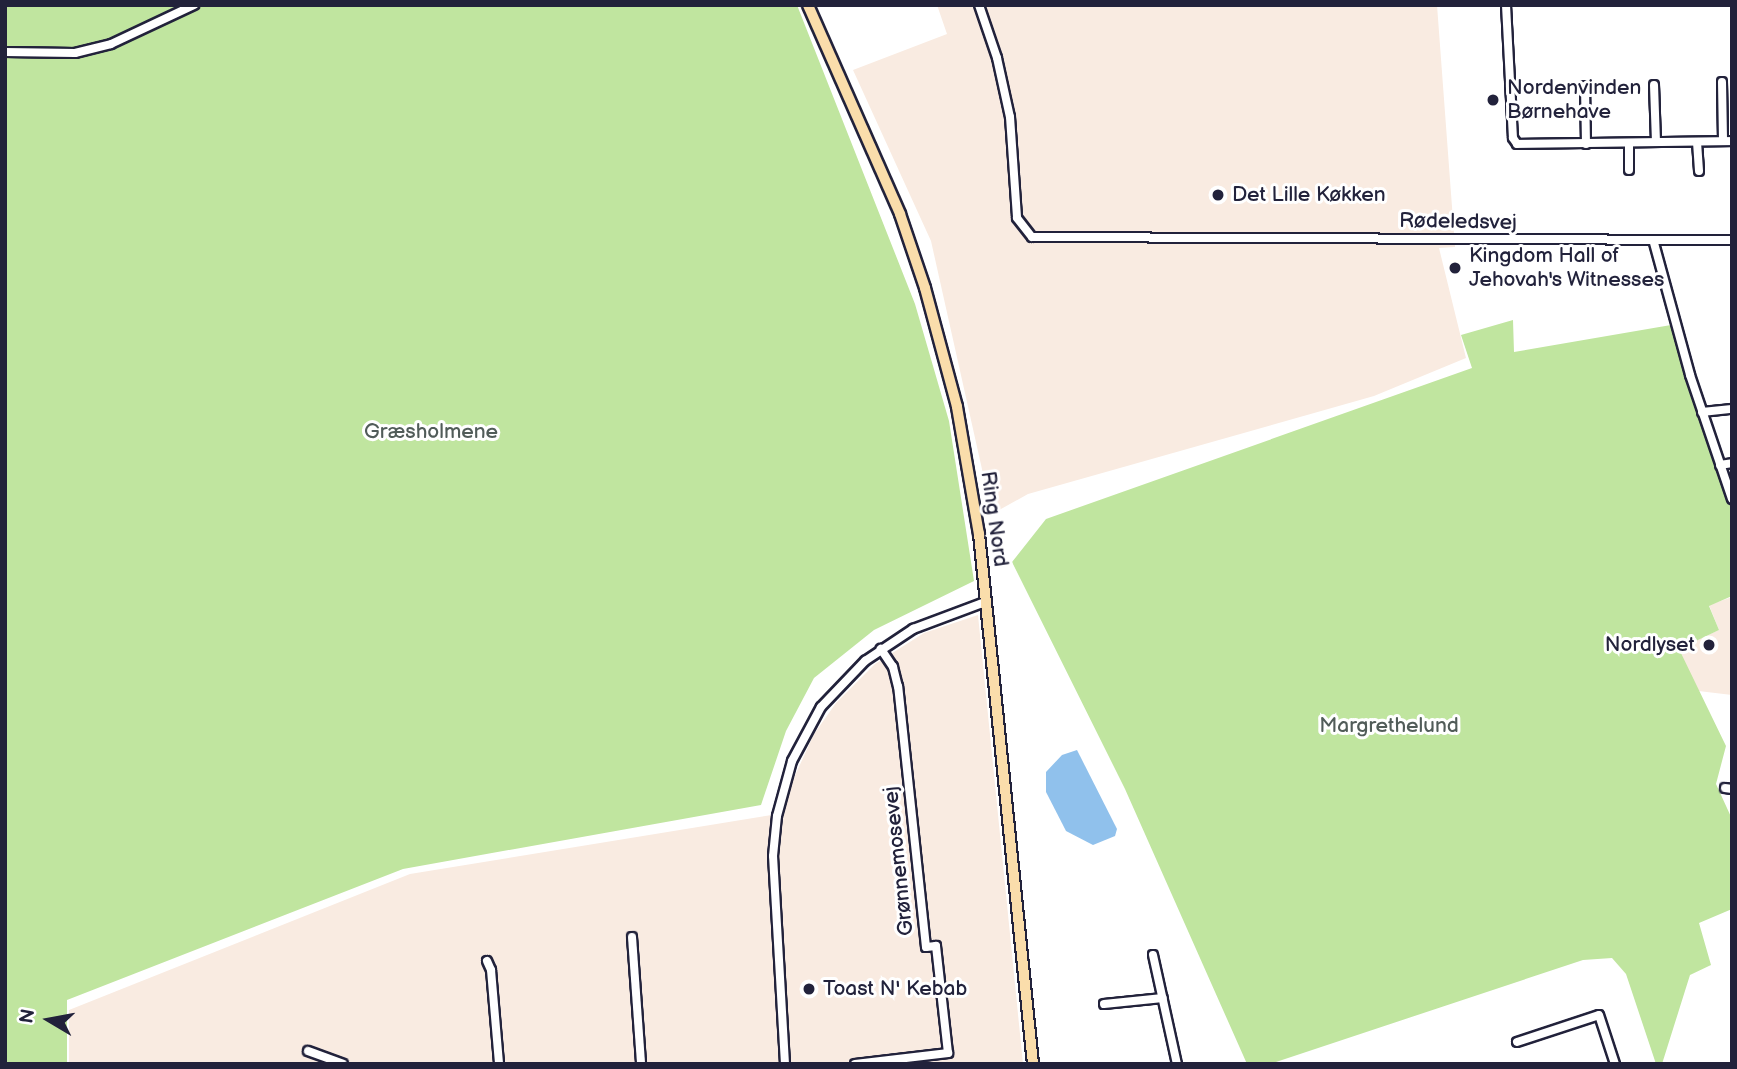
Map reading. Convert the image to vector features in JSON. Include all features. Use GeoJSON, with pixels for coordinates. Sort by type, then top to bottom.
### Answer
{"type":"FeatureCollection","features":[{"type":"Feature","properties":{"kind":"main road","name":"Ring Nord"},"geometry":{"type":"LineString","coordinates":[[808,5],[900,214],[925,288],[957,407],[985,603],[1033,1064]]}},
{"type":"Feature","properties":{"kind":"street"},"geometry":{"type":"LineString","coordinates":[[5,52],[75,53],[111,44],[194,5]]}},
{"type":"Feature","properties":{"kind":"street","name":"Rødeledsvej"},"geometry":{"type":"LineString","coordinates":[[979,5],[1007,101],[1020,227],[1032,237],[1049,240],[1324,238],[1654,243],[1732,240]]}},
{"type":"Feature","properties":{"kind":"street"},"geometry":{"type":"LineString","coordinates":[[1506,5],[1513,138],[1523,145],[1728,141],[1722,82]]}},
{"type":"Feature","properties":{"kind":"street"},"geometry":{"type":"LineString","coordinates":[[1654,85],[1656,142]]}},
{"type":"Feature","properties":{"kind":"street"},"geometry":{"type":"LineString","coordinates":[[1585,86],[1586,144]]}},
{"type":"Feature","properties":{"kind":"street"},"geometry":{"type":"LineString","coordinates":[[1697,142],[1699,171]]}},
{"type":"Feature","properties":{"kind":"street"},"geometry":{"type":"LineString","coordinates":[[1629,143],[1629,170]]}},
{"type":"Feature","properties":{"kind":"street"},"geometry":{"type":"LineString","coordinates":[[1654,243],[1702,412],[1732,499]]}},
{"type":"Feature","properties":{"kind":"street"},"geometry":{"type":"LineString","coordinates":[[1702,412],[1732,409]]}},
{"type":"Feature","properties":{"kind":"street"},"geometry":{"type":"LineString","coordinates":[[1720,466],[1732,463]]}},
{"type":"Feature","properties":{"kind":"street"},"geometry":{"type":"LineString","coordinates":[[786,1064],[773,856],[780,799],[801,742],[821,707],[881,649],[928,622],[985,603]]}},
{"type":"Feature","properties":{"kind":"street","name":"Grønnemosevej"},"geometry":{"type":"LineString","coordinates":[[855,1064],[948,1053],[936,946],[926,947],[898,687],[893,667],[881,649]]}},
{"type":"Feature","properties":{"kind":"street"},"geometry":{"type":"LineString","coordinates":[[632,937],[641,1064]]}},
{"type":"Feature","properties":{"kind":"street"},"geometry":{"type":"LineString","coordinates":[[1153,954],[1177,1064]]}},
{"type":"Feature","properties":{"kind":"street"},"geometry":{"type":"LineString","coordinates":[[487,961],[491,970],[499,1064]]}},
{"type":"Feature","properties":{"kind":"street"},"geometry":{"type":"LineString","coordinates":[[1104,1004],[1163,998]]}},
{"type":"Feature","properties":{"kind":"street"},"geometry":{"type":"LineString","coordinates":[[1517,1042],[1599,1015],[1615,1064]]}},
{"type":"Feature","properties":{"kind":"street"},"geometry":{"type":"LineString","coordinates":[[309,1051],[343,1064]]}},
{"type":"Feature","properties":{"kind":"shaded area"},"geometry":{"type":"Polygon","coordinates":[[[937,5],[1437,5],[1455,247],[1439,248],[1466,358],[1374,396],[1028,494],[992,514],[931,241],[853,70],[947,34],[937,5]]]}},
{"type":"Feature","properties":{"kind":"shaded area","name":"Nordlyset"},"geometry":{"type":"Polygon","coordinates":[[[1732,597],[1732,695],[1665,687],[1653,660],[1719,630],[1709,605],[1732,597]]]}},
{"type":"Feature","properties":{"kind":"shaded area"},"geometry":{"type":"Polygon","coordinates":[[[978,615],[1023,1064],[69,1064],[69,1010],[410,874],[784,813],[792,782],[814,734],[836,703],[875,664],[924,633],[978,615]]]}},
{"type":"Feature","properties":{"kind":"green space","name":"Græsholmene"},"geometry":{"type":"Polygon","coordinates":[[[5,5],[797,5],[915,304],[949,421],[974,581],[874,630],[814,678],[786,731],[761,805],[403,869],[67,1000],[67,1064],[5,1064],[5,5]]]}},
{"type":"Feature","properties":{"kind":"green space","name":"Margrethelund"},"geometry":{"type":"Polygon","coordinates":[[[1513,320],[1514,352],[1671,325],[1732,512],[1732,596],[1709,606],[1719,630],[1679,649],[1726,746],[1716,784],[1732,819],[1732,909],[1699,923],[1711,965],[1690,975],[1662,1064],[1656,1064],[1626,974],[1612,958],[1583,960],[1270,1064],[1247,1064],[1125,789],[1012,562],[1046,519],[1472,368],[1461,335],[1513,320]]]}},
{"type":"Feature","properties":{"kind":"water"},"geometry":{"type":"Polygon","coordinates":[[[1077,750],[1117,829],[1115,836],[1093,845],[1066,831],[1046,792],[1046,772],[1062,755],[1077,750]]]}},
{"type":"Feature","properties":{"kind":"place","name":"Nordenvinden Børnehave"},"geometry":{"type":"Point","coordinates":[1493,100]}},
{"type":"Feature","properties":{"kind":"place","name":"Det Lille Køkken"},"geometry":{"type":"Point","coordinates":[1218,195]}},
{"type":"Feature","properties":{"kind":"place","name":"Kingdom Hall of Jehovah's Witnesses"},"geometry":{"type":"Point","coordinates":[1455,268]}},
{"type":"Feature","properties":{"kind":"place","name":"Nordlyset"},"geometry":{"type":"Point","coordinates":[1709,645]}},
{"type":"Feature","properties":{"kind":"place","name":"Toast N' Kebab"},"geometry":{"type":"Point","coordinates":[809,989]}}]}
